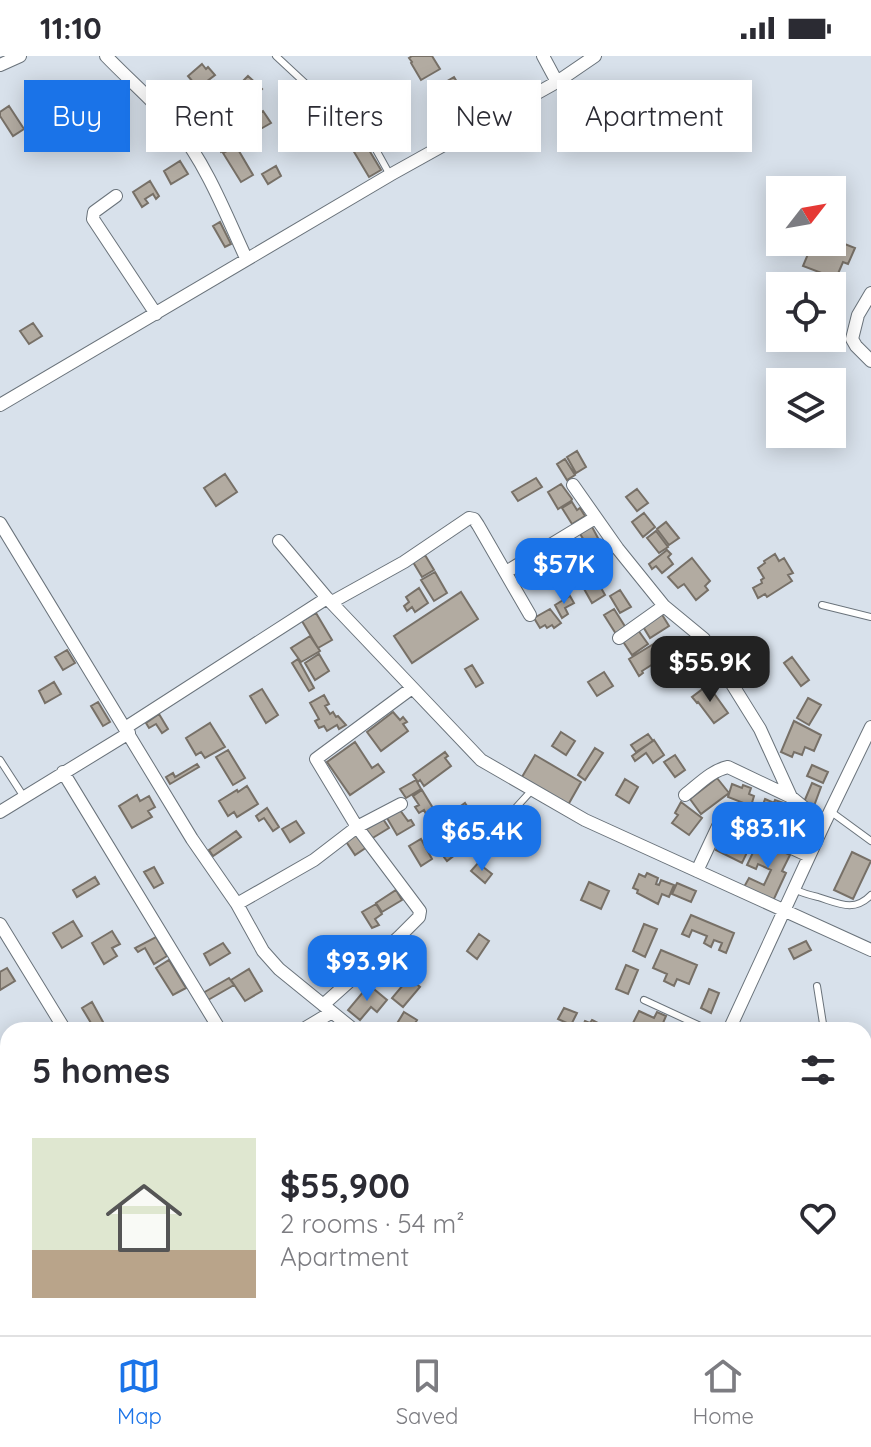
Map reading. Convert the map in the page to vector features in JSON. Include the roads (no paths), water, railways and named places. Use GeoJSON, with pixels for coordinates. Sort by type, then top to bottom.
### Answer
{"type":"FeatureCollection","features":[{"type":"Feature","properties":{"kind":"street"},"geometry":{"type":"LineString","coordinates":[[0,65],[20,56]]}},
{"type":"Feature","properties":{"kind":"street"},"geometry":{"type":"LineString","coordinates":[[106,56],[177,128],[215,192],[246,258]]}},
{"type":"Feature","properties":{"kind":"street"},"geometry":{"type":"LineString","coordinates":[[0,405],[246,258],[557,82],[543,56]]}},
{"type":"Feature","properties":{"kind":"street"},"geometry":{"type":"LineString","coordinates":[[560,80],[595,56]]}},
{"type":"Feature","properties":{"kind":"street"},"geometry":{"type":"LineString","coordinates":[[116,196],[94,212],[93,219],[156,314]]}},
{"type":"Feature","properties":{"kind":"street"},"geometry":{"type":"LineString","coordinates":[[871,293],[858,315],[852,339],[871,361]]}},
{"type":"Feature","properties":{"kind":"street"},"geometry":{"type":"LineString","coordinates":[[573,485],[664,606],[704,639],[760,729],[791,797]]}},
{"type":"Feature","properties":{"kind":"street"},"geometry":{"type":"LineString","coordinates":[[0,812],[329,600],[404,562],[469,518],[474,519],[530,615]]}},
{"type":"Feature","properties":{"kind":"street"},"geometry":{"type":"LineString","coordinates":[[506,572],[595,518]]}},
{"type":"Feature","properties":{"kind":"street"},"geometry":{"type":"LineString","coordinates":[[0,523],[192,839],[237,904],[263,951],[279,969],[345,1022]]}},
{"type":"Feature","properties":{"kind":"street"},"geometry":{"type":"LineString","coordinates":[[279,541],[329,600],[481,760],[585,820],[871,950]]}},
{"type":"Feature","properties":{"kind":"street"},"geometry":{"type":"LineString","coordinates":[[619,638],[664,606]]}},
{"type":"Feature","properties":{"kind":"street"},"geometry":{"type":"LineString","coordinates":[[311,1022],[419,917],[420,911],[357,827],[316,759],[412,688]]}},
{"type":"Feature","properties":{"kind":"street"},"geometry":{"type":"LineString","coordinates":[[733,1022],[871,727]]}},
{"type":"Feature","properties":{"kind":"street"},"geometry":{"type":"LineString","coordinates":[[685,795],[717,771],[728,767],[791,797],[824,824]]}},
{"type":"Feature","properties":{"kind":"street"},"geometry":{"type":"LineString","coordinates":[[63,772],[215,1022]]}},
{"type":"Feature","properties":{"kind":"street"},"geometry":{"type":"LineString","coordinates":[[237,904],[314,860],[357,827],[401,804]]}},
{"type":"Feature","properties":{"kind":"street"},"geometry":{"type":"LineString","coordinates":[[697,871],[724,819],[809,856]]}},
{"type":"Feature","properties":{"kind":"street"},"geometry":{"type":"LineString","coordinates":[[0,924],[60,1022]]}},
{"type":"Feature","properties":{"kind":"lane"},"geometry":{"type":"LineString","coordinates":[[276,56],[305,83],[345,105],[359,119],[390,175]]}},
{"type":"Feature","properties":{"kind":"lane"},"geometry":{"type":"LineString","coordinates":[[822,605],[871,617]]}},
{"type":"Feature","properties":{"kind":"lane"},"geometry":{"type":"LineString","coordinates":[[0,760],[24,797]]}},
{"type":"Feature","properties":{"kind":"lane"},"geometry":{"type":"LineString","coordinates":[[479,851],[532,790]]}},
{"type":"Feature","properties":{"kind":"lane"},"geometry":{"type":"LineString","coordinates":[[830,811],[871,841]]}},
{"type":"Feature","properties":{"kind":"lane"},"geometry":{"type":"LineString","coordinates":[[794,889],[838,905],[852,906],[871,895]]}},
{"type":"Feature","properties":{"kind":"lane"},"geometry":{"type":"LineString","coordinates":[[817,986],[823,1022]]}},
{"type":"Feature","properties":{"kind":"lane"},"geometry":{"type":"LineString","coordinates":[[644,1000],[692,1022]]}}]}
